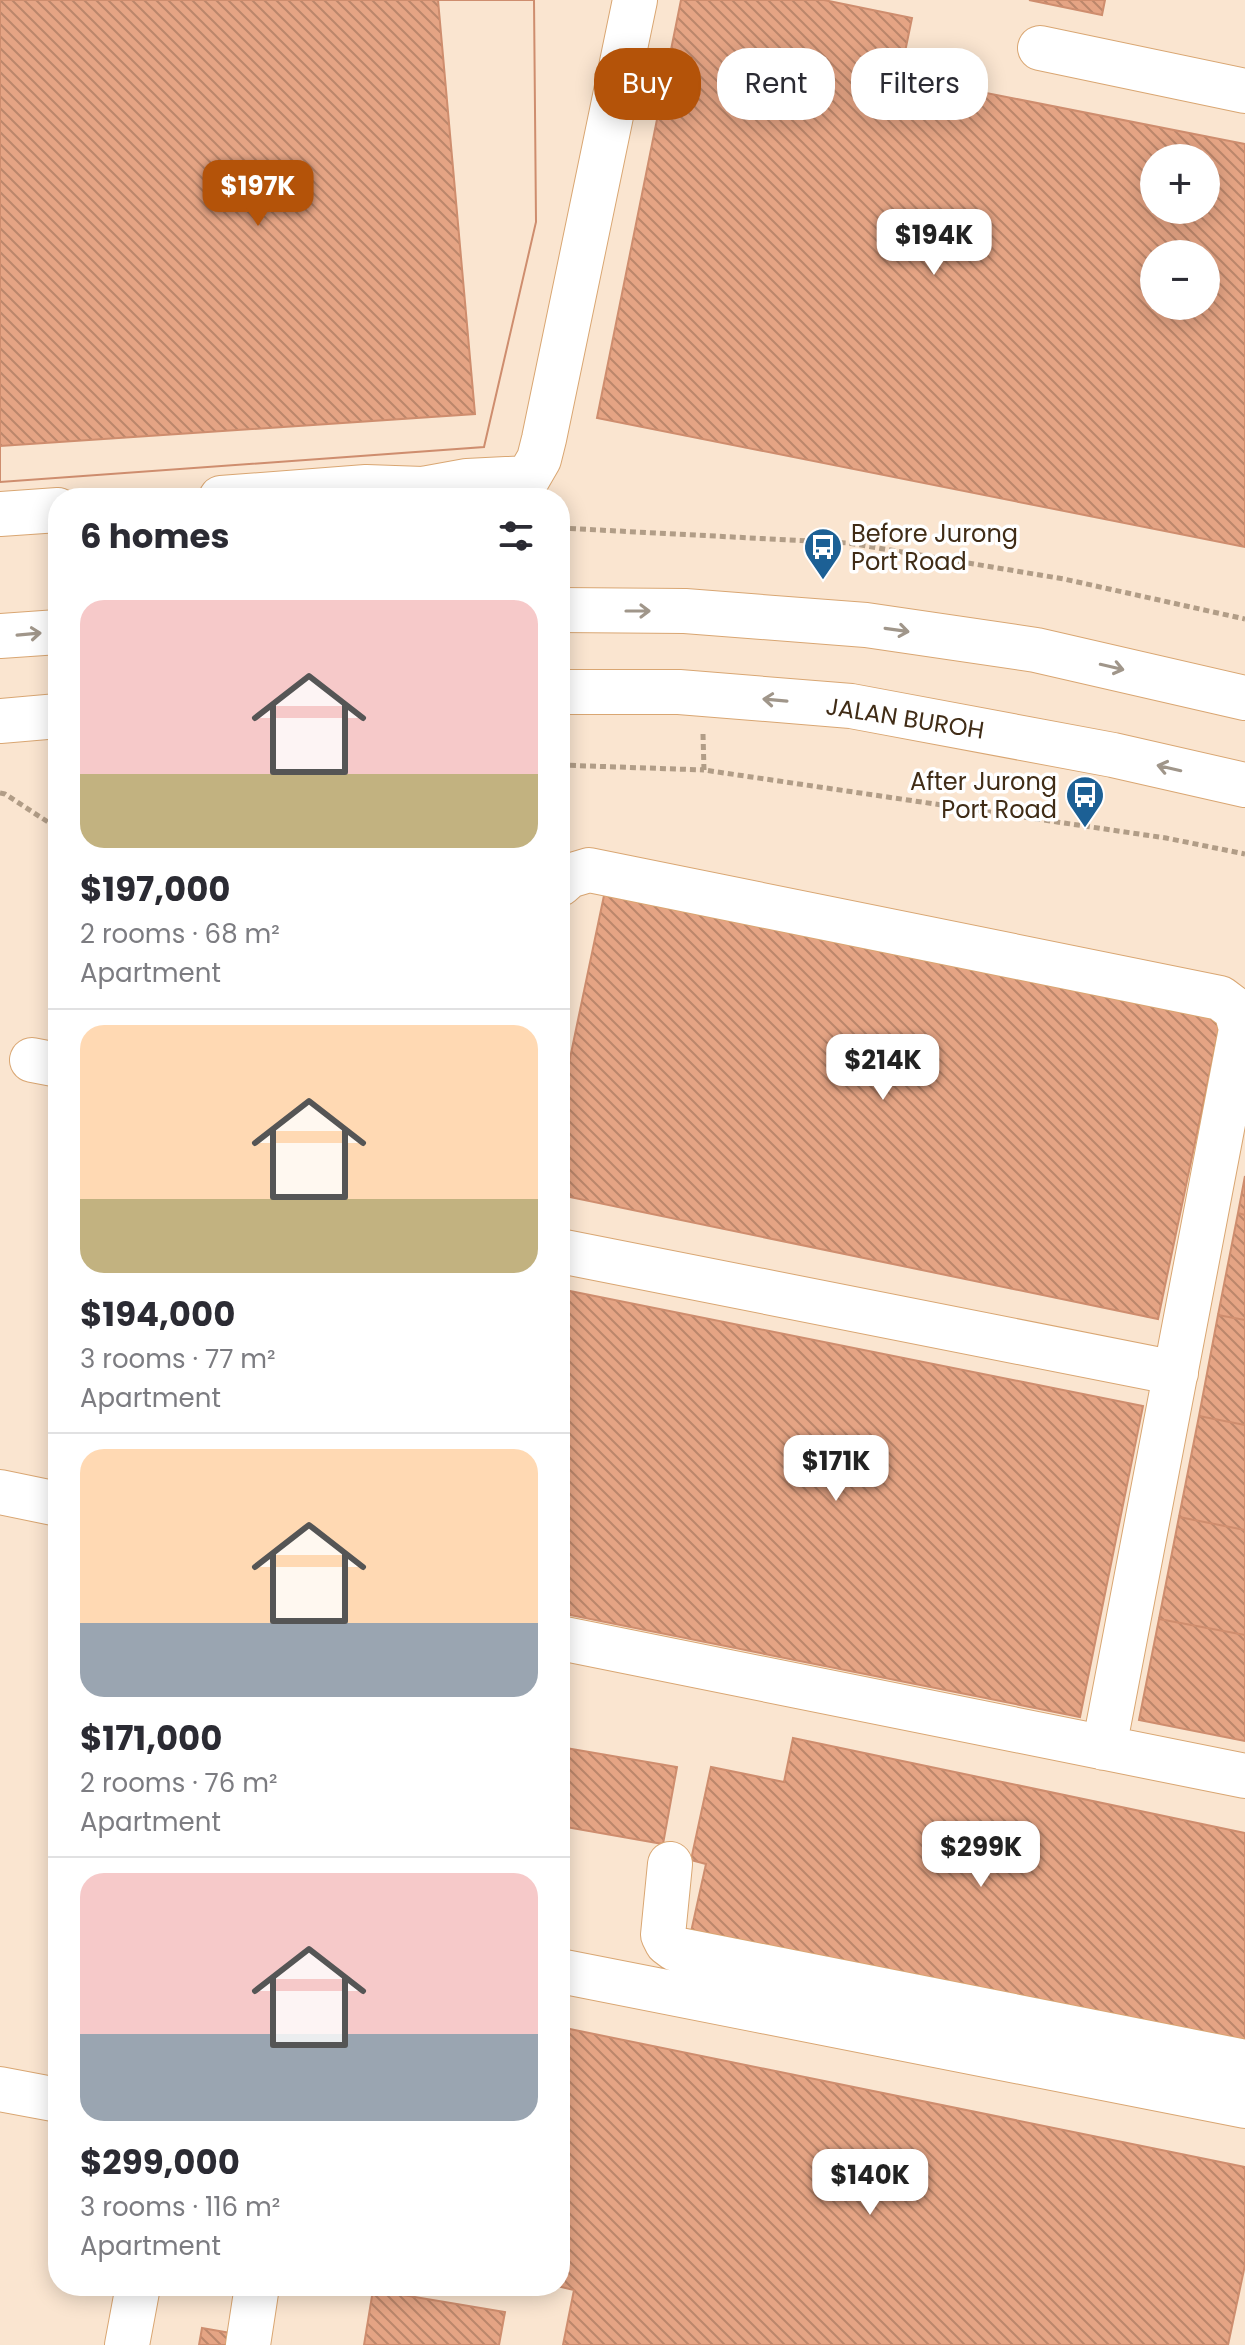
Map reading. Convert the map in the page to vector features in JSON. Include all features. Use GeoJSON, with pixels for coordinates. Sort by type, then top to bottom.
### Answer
{"type":"FeatureCollection","features":[{"type":"Feature","properties":{"kind":"main road"},"geometry":{"type":"LineString","coordinates":[[428,488],[467,481],[528,478],[539,459],[635,0]]}},
{"type":"Feature","properties":{"kind":"main road"},"geometry":{"type":"LineString","coordinates":[[1040,48],[1245,91]]}},
{"type":"Feature","properties":{"kind":"main road"},"geometry":{"type":"LineString","coordinates":[[0,514],[48,511]]}},
{"type":"Feature","properties":{"kind":"main road"},"geometry":{"type":"LineString","coordinates":[[570,610],[685,611],[866,625],[1036,650],[1245,698]]}},
{"type":"Feature","properties":{"kind":"main road"},"geometry":{"type":"LineString","coordinates":[[0,636],[48,633]]}},
{"type":"Feature","properties":{"kind":"main road","name":"JALAN BUROH"},"geometry":{"type":"LineString","coordinates":[[570,692],[701,693],[851,706],[1113,755],[1245,785]]}},
{"type":"Feature","properties":{"kind":"main road"},"geometry":{"type":"LineString","coordinates":[[0,721],[48,717]]}},
{"type":"Feature","properties":{"kind":"main road"},"geometry":{"type":"LineString","coordinates":[[570,876],[589,870],[1220,998],[1236,1010],[1241,1029],[1104,1748]]}},
{"type":"Feature","properties":{"kind":"main road"},"geometry":{"type":"LineString","coordinates":[[570,1253],[1176,1373]]}},
{"type":"Feature","properties":{"kind":"main road"},"geometry":{"type":"LineString","coordinates":[[0,1492],[48,1502]]}},
{"type":"Feature","properties":{"kind":"main road"},"geometry":{"type":"LineString","coordinates":[[570,1640],[1245,1776]]}},
{"type":"Feature","properties":{"kind":"main road"},"geometry":{"type":"LineString","coordinates":[[670,1864],[663,1935],[675,1949],[1245,2062]]}},
{"type":"Feature","properties":{"kind":"main road"},"geometry":{"type":"LineString","coordinates":[[570,1973],[1245,2106]]}},
{"type":"Feature","properties":{"kind":"main road"},"geometry":{"type":"LineString","coordinates":[[0,2089],[48,2098]]}},
{"type":"Feature","properties":{"kind":"main road"},"geometry":{"type":"LineString","coordinates":[[127,2345],[136,2296]]}},
{"type":"Feature","properties":{"kind":"main road"},"geometry":{"type":"LineString","coordinates":[[248,2345],[255,2296]]}},
{"type":"Feature","properties":{"kind":"path"},"geometry":{"type":"LineString","coordinates":[[570,529],[848,543],[1064,579],[1245,619]]}},
{"type":"Feature","properties":{"kind":"path"},"geometry":{"type":"LineString","coordinates":[[701,693],[704,770]]}},
{"type":"Feature","properties":{"kind":"path"},"geometry":{"type":"LineString","coordinates":[[570,765],[704,770],[1166,838],[1245,854]]}},
{"type":"Feature","properties":{"kind":"path"},"geometry":{"type":"LineString","coordinates":[[0,793],[48,822]]}},
{"type":"Feature","properties":{"kind":"building"},"geometry":{"type":"Polygon","coordinates":[[[0,0],[534,0],[536,222],[484,447],[0,482],[0,0]]]}},
{"type":"Feature","properties":{"kind":"building"},"geometry":{"type":"Polygon","coordinates":[[[0,0],[534,0],[536,222],[484,447],[0,482],[0,0]]]}},
{"type":"Feature","properties":{"kind":"building"},"geometry":{"type":"Polygon","coordinates":[[[0,0],[438,0],[475,414],[0,446],[0,0]]]}},
{"type":"Feature","properties":{"kind":"building"},"geometry":{"type":"Polygon","coordinates":[[[681,0],[824,0],[912,18],[906,48],[851,48],[851,120],[988,120],[988,93],[1245,144],[1245,547],[597,418],[657,120],[701,120],[701,48],[671,48],[681,0]]]}},
{"type":"Feature","properties":{"kind":"building"},"geometry":{"type":"Polygon","coordinates":[[[1029,0],[1105,0],[1102,15],[1029,0]]]}},
{"type":"Feature","properties":{"kind":"building"},"geometry":{"type":"Polygon","coordinates":[[[606,886],[1222,1014],[1158,1319],[570,1197],[570,1058],[606,886]]]}},
{"type":"Feature","properties":{"kind":"building"},"geometry":{"type":"Polygon","coordinates":[[[1245,1176],[1245,1215],[1238,1213],[1245,1176]]]}},
{"type":"Feature","properties":{"kind":"building"},"geometry":{"type":"Polygon","coordinates":[[[1238,1213],[1245,1215],[1245,1320],[1218,1315],[1238,1213]]]}},
{"type":"Feature","properties":{"kind":"building"},"geometry":{"type":"Polygon","coordinates":[[[570,1291],[1143,1406],[1080,1717],[570,1615],[570,1291]]]}},
{"type":"Feature","properties":{"kind":"building"},"geometry":{"type":"Polygon","coordinates":[[[1218,1315],[1245,1320],[1245,1425],[1199,1416],[1218,1315]]]}},
{"type":"Feature","properties":{"kind":"building"},"geometry":{"type":"Polygon","coordinates":[[[1199,1416],[1245,1425],[1245,1530],[1179,1517],[1199,1416]]]}},
{"type":"Feature","properties":{"kind":"building"},"geometry":{"type":"Polygon","coordinates":[[[1179,1517],[1245,1530],[1245,1635],[1159,1619],[1179,1517]]]}},
{"type":"Feature","properties":{"kind":"building"},"geometry":{"type":"Polygon","coordinates":[[[1159,1619],[1245,1635],[1245,1741],[1139,1720],[1159,1619]]]}},
{"type":"Feature","properties":{"kind":"building"},"geometry":{"type":"Polygon","coordinates":[[[793,1738],[1245,1833],[1245,2050],[691,1932],[706,1864],[691,1860],[711,1767],[784,1782],[793,1738]]]}},
{"type":"Feature","properties":{"kind":"building"},"geometry":{"type":"Polygon","coordinates":[[[570,1749],[677,1767],[663,1844],[570,1828],[570,1749]]]}},
{"type":"Feature","properties":{"kind":"building"},"geometry":{"type":"Polygon","coordinates":[[[570,2029],[1245,2167],[1245,2265],[1228,2345],[563,2345],[574,2290],[570,2289],[570,2029]]]}},
{"type":"Feature","properties":{"kind":"building"},"geometry":{"type":"Polygon","coordinates":[[[372,2296],[409,2296],[505,2312],[499,2345],[364,2345],[372,2296]]]}},
{"type":"Feature","properties":{"kind":"building"},"geometry":{"type":"Polygon","coordinates":[[[202,2328],[231,2333],[229,2345],[199,2345],[202,2328]]]}},
{"type":"Feature","properties":{"kind":"place","name":"Before Jurong Port Road"},"geometry":{"type":"Point","coordinates":[823,581]}},
{"type":"Feature","properties":{"kind":"place","name":"After Jurong Port Road"},"geometry":{"type":"Point","coordinates":[1085,829]}}]}
